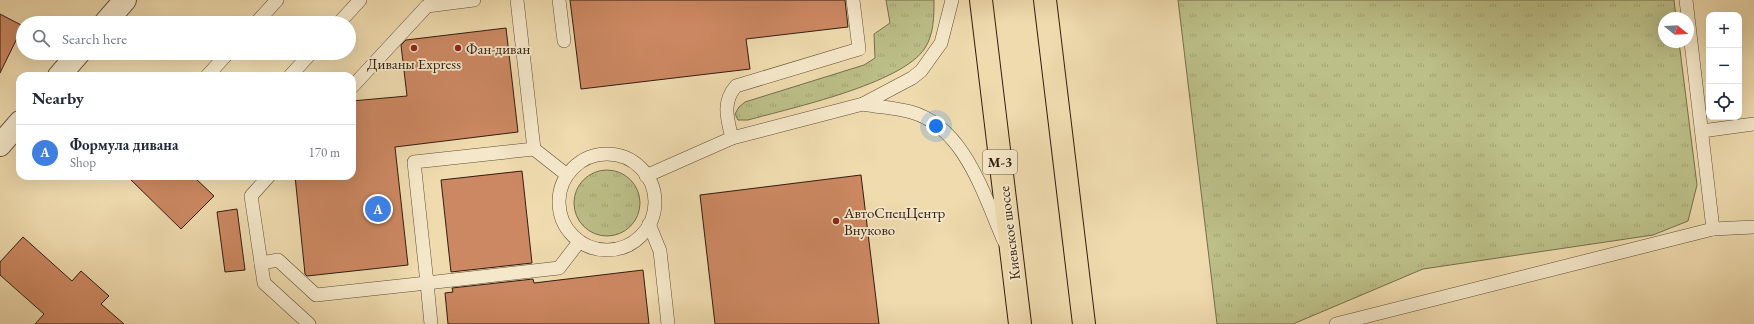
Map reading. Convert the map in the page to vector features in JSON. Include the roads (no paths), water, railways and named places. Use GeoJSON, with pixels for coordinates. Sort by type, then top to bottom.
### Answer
{"type":"FeatureCollection","features":[{"type":"Feature","properties":{"kind":"highway","name":"Киевское шоссе"},"geometry":{"type":"LineString","coordinates":[[981,0],[1020,324]]}},
{"type":"Feature","properties":{"kind":"highway"},"geometry":{"type":"LineString","coordinates":[[1045,0],[1084,324]]}},
{"type":"Feature","properties":{"kind":"street"},"geometry":{"type":"LineString","coordinates":[[111,16],[125,0]]}},
{"type":"Feature","properties":{"kind":"street"},"geometry":{"type":"LineString","coordinates":[[62,72],[73,60]]}},
{"type":"Feature","properties":{"kind":"street"},"geometry":{"type":"LineString","coordinates":[[0,145],[16,127]]}},
{"type":"Feature","properties":{"kind":"lane"},"geometry":{"type":"LineString","coordinates":[[262,16],[277,0]]}},
{"type":"Feature","properties":{"kind":"lane"},"geometry":{"type":"LineString","coordinates":[[345,16],[360,0]]}},
{"type":"Feature","properties":{"kind":"lane"},"geometry":{"type":"LineString","coordinates":[[356,83],[427,6],[474,0]]}},
{"type":"Feature","properties":{"kind":"lane"},"geometry":{"type":"LineString","coordinates":[[517,0],[534,149],[567,176]]}},
{"type":"Feature","properties":{"kind":"lane"},"geometry":{"type":"LineString","coordinates":[[560,0],[564,41]]}},
{"type":"Feature","properties":{"kind":"lane"},"geometry":{"type":"LineString","coordinates":[[732,138],[727,115],[728,95],[736,86],[859,49],[853,0]]}},
{"type":"Feature","properties":{"kind":"lane"},"geometry":{"type":"LineString","coordinates":[[646,176],[732,138],[863,104],[921,71],[941,43],[952,0]]}},
{"type":"Feature","properties":{"kind":"lane"},"geometry":{"type":"LineString","coordinates":[[1686,0],[1713,230]]}},
{"type":"Feature","properties":{"kind":"lane"},"geometry":{"type":"LineString","coordinates":[[211,72],[222,60]]}},
{"type":"Feature","properties":{"kind":"lane"},"geometry":{"type":"LineString","coordinates":[[294,72],[305,60]]}},
{"type":"Feature","properties":{"kind":"lane"},"geometry":{"type":"LineString","coordinates":[[863,104],[911,112],[933,122],[954,140],[968,162],[1012,258]]}},
{"type":"Feature","properties":{"kind":"lane"},"geometry":{"type":"LineString","coordinates":[[1702,131],[1754,124]]}},
{"type":"Feature","properties":{"kind":"lane"},"geometry":{"type":"LineString","coordinates":[[431,324],[414,162],[534,149]]}},
{"type":"Feature","properties":{"kind":"lane"},"geometry":{"type":"LineString","coordinates":[[610,154],[623,157],[634,163],[646,176],[654,193],[654,206],[649,224],[638,239],[616,250],[597,249],[580,242],[564,223],[560,211],[559,199],[561,186],[575,166],[586,159],[598,155],[610,154]]}},
{"type":"Feature","properties":{"kind":"lane"},"geometry":{"type":"LineString","coordinates":[[265,180],[251,196],[264,283],[309,324]]}},
{"type":"Feature","properties":{"kind":"lane"},"geometry":{"type":"LineString","coordinates":[[649,224],[660,251],[668,324]]}},
{"type":"Feature","properties":{"kind":"lane"},"geometry":{"type":"LineString","coordinates":[[1336,324],[1713,230],[1754,227]]}},
{"type":"Feature","properties":{"kind":"lane"},"geometry":{"type":"LineString","coordinates":[[261,262],[278,260],[316,295],[558,268],[580,242]]}},
{"type":"Feature","properties":{"kind":"place","name":"Диваны Express"},"geometry":{"type":"Point","coordinates":[414,48]}},
{"type":"Feature","properties":{"kind":"place","name":"Фан-диван"},"geometry":{"type":"Point","coordinates":[458,48]}},
{"type":"Feature","properties":{"kind":"place","name":"Формула дивана"},"geometry":{"type":"Point","coordinates":[378,209]}},
{"type":"Feature","properties":{"kind":"place","name":"АвтоСпецЦентр Внуково"},"geometry":{"type":"Point","coordinates":[836,221]}}]}
